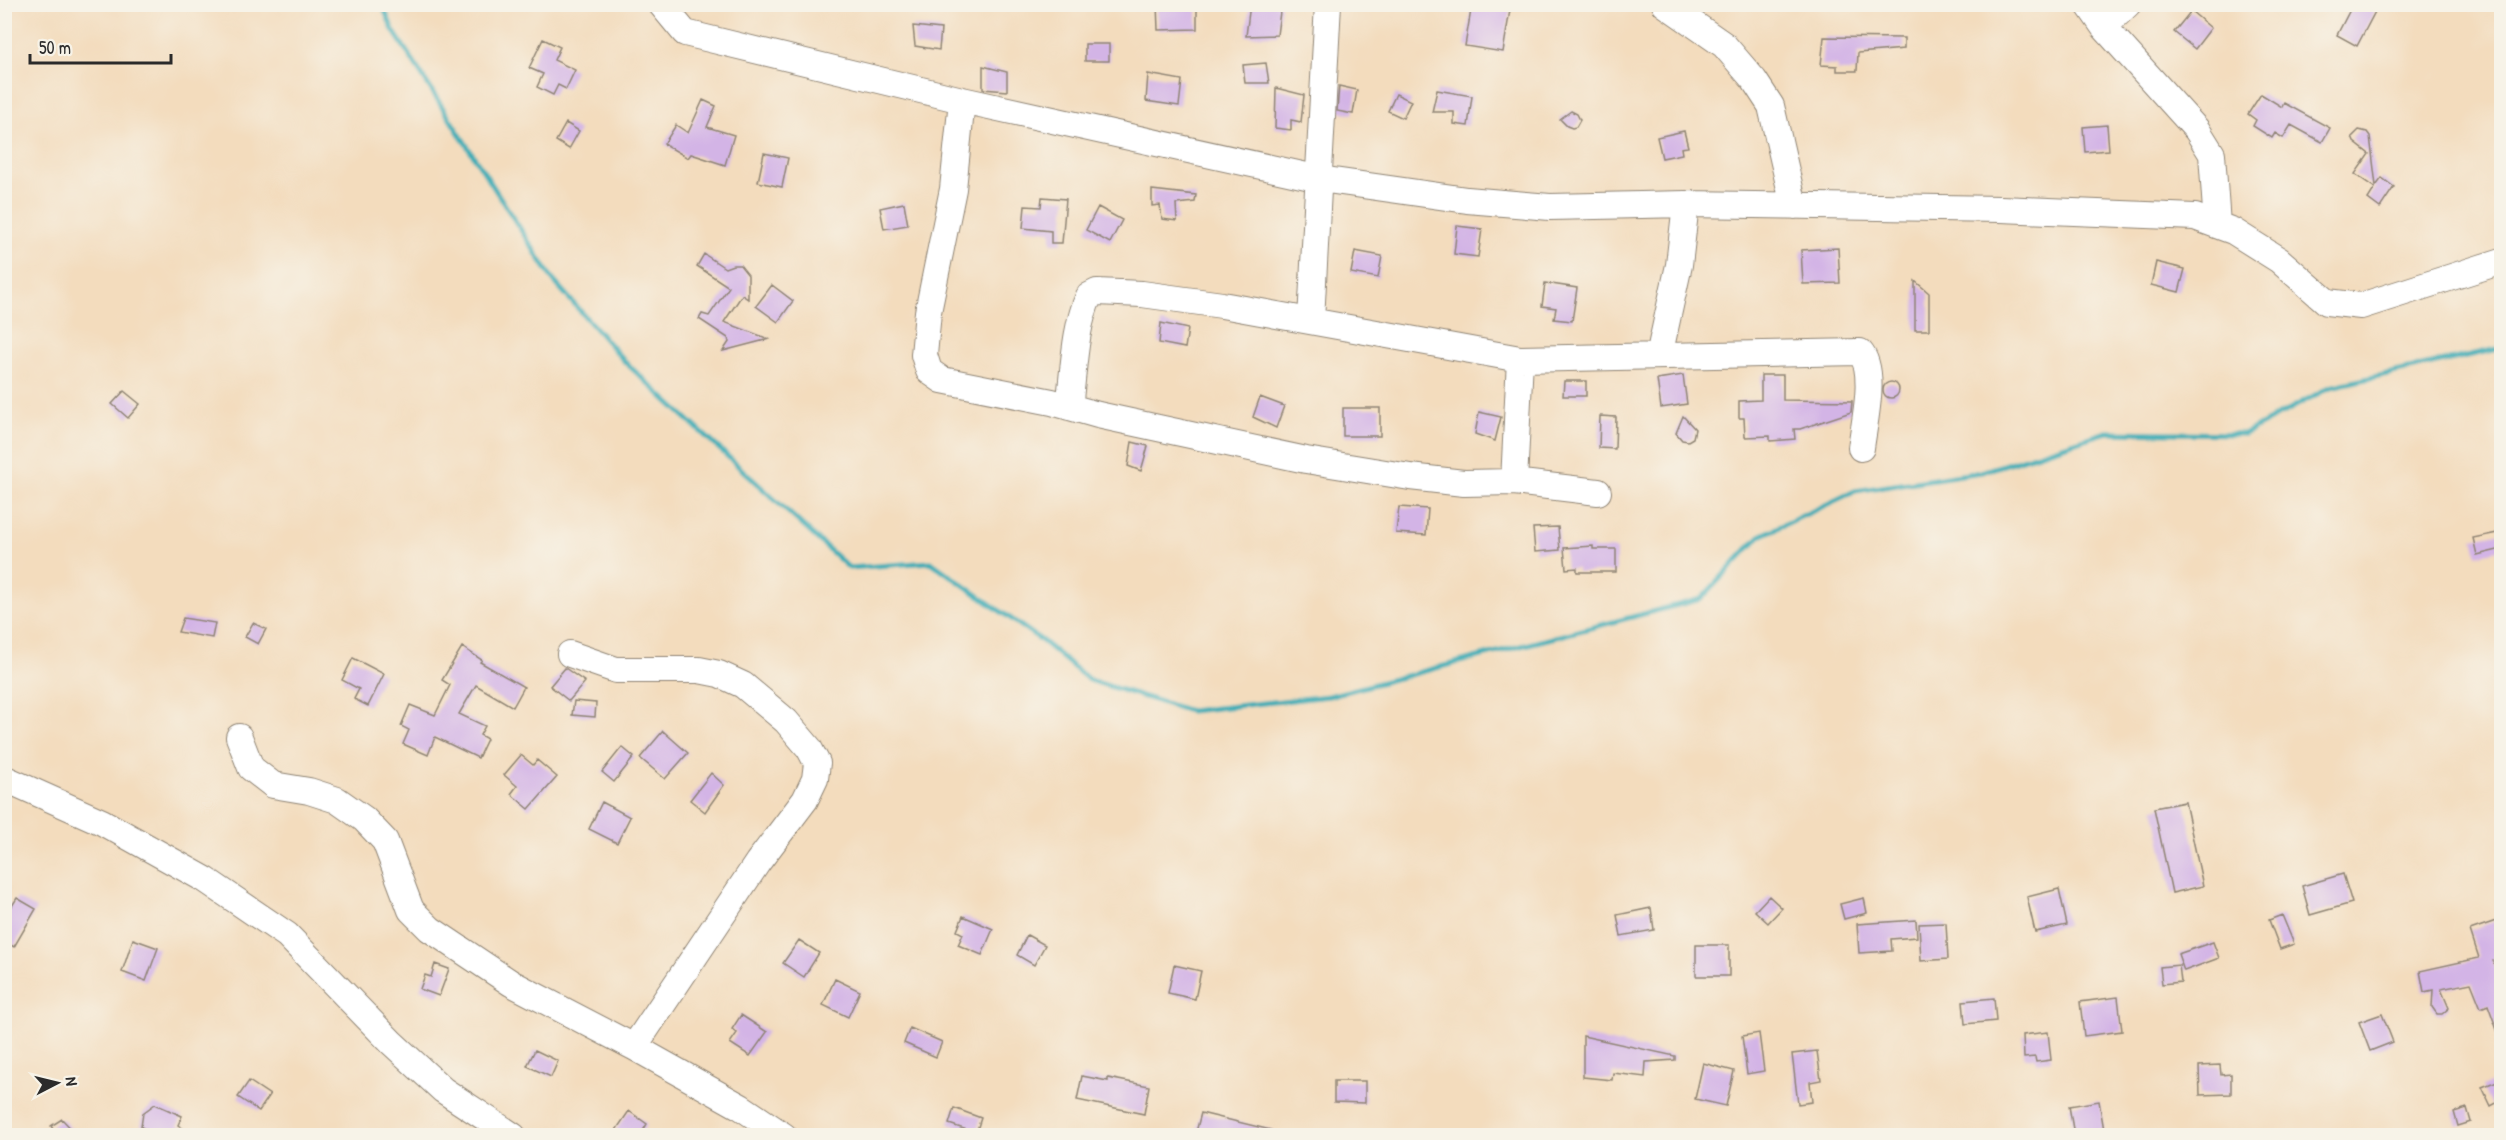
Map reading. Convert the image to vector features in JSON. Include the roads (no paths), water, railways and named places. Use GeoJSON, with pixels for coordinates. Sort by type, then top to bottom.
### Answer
{"type":"FeatureCollection","features":[{"type":"Feature","properties":{"kind":"street"},"geometry":{"type":"LineString","coordinates":[[661,4],[685,33],[962,100],[1320,179],[1467,200],[1550,207],[1686,204],[2001,209],[2195,217],[2233,231],[2279,260],[2327,302],[2361,306],[2502,261]]}},
{"type":"Feature","properties":{"kind":"street"},"geometry":{"type":"LineString","coordinates":[[1311,320],[1328,4]]}},
{"type":"Feature","properties":{"kind":"street"},"geometry":{"type":"LineString","coordinates":[[1665,4],[1724,45],[1754,80],[1771,106],[1794,206]]}},
{"type":"Feature","properties":{"kind":"street"},"geometry":{"type":"LineString","coordinates":[[2088,4],[2104,27],[2198,130],[2212,154],[2217,225]]}},
{"type":"Feature","properties":{"kind":"street"},"geometry":{"type":"LineString","coordinates":[[2104,27],[2128,4]]}},
{"type":"Feature","properties":{"kind":"street"},"geometry":{"type":"LineString","coordinates":[[962,100],[953,189],[928,312],[924,355],[929,371],[942,380],[1328,464],[1464,483],[1515,482],[1598,492]]}},
{"type":"Feature","properties":{"kind":"street"},"geometry":{"type":"LineString","coordinates":[[1659,356],[1679,265],[1686,204]]}},
{"type":"Feature","properties":{"kind":"street"},"geometry":{"type":"LineString","coordinates":[[1069,407],[1079,333],[1089,296],[1097,292],[1142,294],[1311,320],[1520,359],[1860,352],[1866,358],[1870,371],[1862,448]]}},
{"type":"Feature","properties":{"kind":"street"},"geometry":{"type":"LineString","coordinates":[[1515,482],[1520,359]]}},
{"type":"Feature","properties":{"kind":"street"},"geometry":{"type":"LineString","coordinates":[[570,654],[616,670],[699,670],[719,674],[743,685],[786,721],[809,748],[817,763],[815,779],[804,800],[758,862],[634,1047]]}},
{"type":"Feature","properties":{"kind":"street"},"geometry":{"type":"LineString","coordinates":[[239,737],[251,768],[273,785],[309,791],[337,800],[363,819],[385,841],[411,910],[430,929],[511,982],[741,1107],[784,1136]]}},
{"type":"Feature","properties":{"kind":"street"},"geometry":{"type":"LineString","coordinates":[[8,780],[102,822],[207,880],[287,935],[391,1042],[443,1090],[513,1136]]}},
{"type":"Feature","properties":{"kind":"waterway"},"geometry":{"type":"LineString","coordinates":[[382,4],[393,30],[553,280],[626,363],[849,568],[931,562],[1041,640],[1089,680],[1190,711],[1329,696],[1701,599],[1760,536],[1855,491],[1981,472],[2107,432],[2244,434],[2330,387],[2502,348]]}}]}
